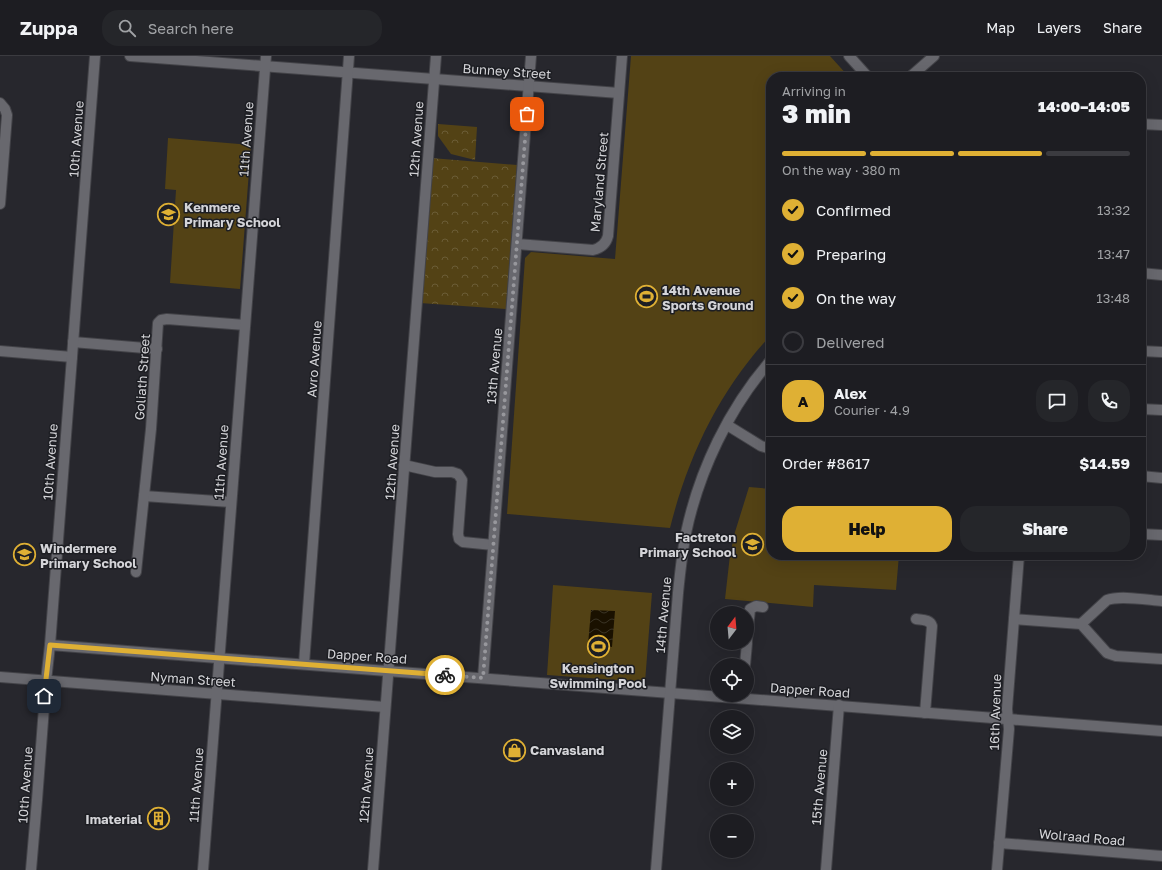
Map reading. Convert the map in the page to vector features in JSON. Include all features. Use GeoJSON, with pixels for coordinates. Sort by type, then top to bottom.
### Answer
{"type":"FeatureCollection","features":[{"type":"Feature","properties":{"kind":"street","name":"10th Avenue"},"geometry":{"type":"LineString","coordinates":[[31,870],[50,645],[95,56]]}},
{"type":"Feature","properties":{"kind":"street","name":"Bunney Street"},"geometry":{"type":"LineString","coordinates":[[130,56],[266,61],[348,72],[619,93]]}},
{"type":"Feature","properties":{"kind":"street","name":"Avro Avenue"},"geometry":{"type":"LineString","coordinates":[[304,664],[349,56]]}},
{"type":"Feature","properties":{"kind":"street","name":"12th Avenue"},"geometry":{"type":"LineString","coordinates":[[373,870],[436,56]]}},
{"type":"Feature","properties":{"kind":"street","name":"13th Avenue"},"geometry":{"type":"LineString","coordinates":[[483,678],[531,56]]}},
{"type":"Feature","properties":{"kind":"street","name":"Maryland Street"},"geometry":{"type":"LineString","coordinates":[[517,244],[593,250],[601,248],[606,243],[608,236],[622,56]]}},
{"type":"Feature","properties":{"kind":"street"},"geometry":{"type":"LineString","coordinates":[[849,56],[863,72]]}},
{"type":"Feature","properties":{"kind":"street"},"geometry":{"type":"LineString","coordinates":[[916,72],[934,56]]}},
{"type":"Feature","properties":{"kind":"street","name":"11th Avenue"},"geometry":{"type":"LineString","coordinates":[[203,870],[266,61]]}},
{"type":"Feature","properties":{"kind":"street"},"geometry":{"type":"LineString","coordinates":[[0,103],[5,109],[7,115],[0,204]]}},
{"type":"Feature","properties":{"kind":"street"},"geometry":{"type":"LineString","coordinates":[[1146,124],[1162,125]]}},
{"type":"Feature","properties":{"kind":"street"},"geometry":{"type":"LineString","coordinates":[[1146,274],[1162,275]]}},
{"type":"Feature","properties":{"kind":"street","name":"Goliath Street"},"geometry":{"type":"LineString","coordinates":[[136,572],[151,430],[158,326],[164,319],[245,326]]}},
{"type":"Feature","properties":{"kind":"street"},"geometry":{"type":"LineString","coordinates":[[73,342],[157,349]]}},
{"type":"Feature","properties":{"kind":"street"},"geometry":{"type":"LineString","coordinates":[[0,351],[72,357]]}},
{"type":"Feature","properties":{"kind":"street"},"geometry":{"type":"LineString","coordinates":[[1146,351],[1162,352]]}},
{"type":"Feature","properties":{"kind":"street","name":"14th Avenue"},"geometry":{"type":"LineString","coordinates":[[656,870],[678,593],[686,533],[694,502],[706,469],[727,424],[749,388],[766,365]]}},
{"type":"Feature","properties":{"kind":"street"},"geometry":{"type":"LineString","coordinates":[[1146,409],[1162,410]]}},
{"type":"Feature","properties":{"kind":"street"},"geometry":{"type":"LineString","coordinates":[[727,424],[761,446],[766,448]]}},
{"type":"Feature","properties":{"kind":"street"},"geometry":{"type":"LineString","coordinates":[[404,465],[435,472],[455,472],[460,475],[462,482],[459,539],[463,542],[493,545]]}},
{"type":"Feature","properties":{"kind":"street"},"geometry":{"type":"LineString","coordinates":[[1146,476],[1162,478]]}},
{"type":"Feature","properties":{"kind":"street"},"geometry":{"type":"LineString","coordinates":[[144,496],[231,502]]}},
{"type":"Feature","properties":{"kind":"street"},"geometry":{"type":"LineString","coordinates":[[1146,534],[1162,535]]}},
{"type":"Feature","properties":{"kind":"street","name":"16th Avenue"},"geometry":{"type":"LineString","coordinates":[[997,870],[1009,729],[1007,709],[1019,560]]}},
{"type":"Feature","properties":{"kind":"street"},"geometry":{"type":"LineString","coordinates":[[1081,624],[1107,600],[1112,598],[1162,601]]}},
{"type":"Feature","properties":{"kind":"street"},"geometry":{"type":"LineString","coordinates":[[754,607],[763,607]]}},
{"type":"Feature","properties":{"kind":"street"},"geometry":{"type":"LineString","coordinates":[[916,619],[929,621],[932,626],[925,712]]}},
{"type":"Feature","properties":{"kind":"street"},"geometry":{"type":"LineString","coordinates":[[1014,619],[1081,624],[1107,654],[1162,659]]}},
{"type":"Feature","properties":{"kind":"street","name":"Dapper Road"},"geometry":{"type":"LineString","coordinates":[[50,645],[710,694]]}},
{"type":"Feature","properties":{"kind":"street","name":"Nyman Street"},"geometry":{"type":"LineString","coordinates":[[0,677],[385,707]]}},
{"type":"Feature","properties":{"kind":"street","name":"Dapper Road"},"geometry":{"type":"LineString","coordinates":[[754,697],[1008,719],[1162,730]]}},
{"type":"Feature","properties":{"kind":"street","name":"15th Avenue"},"geometry":{"type":"LineString","coordinates":[[826,870],[839,705]]}},
{"type":"Feature","properties":{"kind":"street","name":"Wolraad Road"},"geometry":{"type":"LineString","coordinates":[[999,843],[1162,856]]}},
{"type":"Feature","properties":{"kind":"green space","name":"14th Avenue Sports Ground"},"geometry":{"type":"Polygon","coordinates":[[[631,56],[830,56],[844,72],[766,72],[766,341],[736,378],[708,425],[686,475],[670,528],[507,514],[525,258],[531,252],[615,259],[631,56]]]}},
{"type":"Feature","properties":{"kind":"green space"},"geometry":{"type":"Polygon","coordinates":[[[438,124],[477,127],[475,160],[451,154],[438,136],[438,124]]]}},
{"type":"Feature","properties":{"kind":"green space"},"geometry":{"type":"Polygon","coordinates":[[[168,138],[251,145],[240,289],[170,283],[176,190],[165,189],[168,138]]]}},
{"type":"Feature","properties":{"kind":"green space"},"geometry":{"type":"Polygon","coordinates":[[[431,158],[517,165],[506,309],[420,303],[431,158]]]}},
{"type":"Feature","properties":{"kind":"green space"},"geometry":{"type":"Polygon","coordinates":[[[749,487],[766,489],[766,560],[899,560],[896,590],[814,585],[813,607],[725,599],[730,555],[735,532],[749,487]]]}},
{"type":"Feature","properties":{"kind":"green space","name":"Kensington Swimming Pool"},"geometry":{"type":"Polygon","coordinates":[[[553,585],[652,593],[645,682],[547,675],[553,585]]]}},
{"type":"Feature","properties":{"kind":"water"},"geometry":{"type":"Polygon","coordinates":[[[591,610],[615,611],[612,647],[588,645],[591,610]]]}},
{"type":"Feature","properties":{"kind":"way so far"},"geometry":{"type":"LineString","coordinates":[[445,675],[483,678],[527,114]]}},
{"type":"Feature","properties":{"kind":"place","name":"Kenmere Primary School"},"geometry":{"type":"Point","coordinates":[168,214]}},
{"type":"Feature","properties":{"kind":"place","name":"14th Avenue Sports Ground"},"geometry":{"type":"Point","coordinates":[647,297]}},
{"type":"Feature","properties":{"kind":"place","name":"Factreton Primary School"},"geometry":{"type":"Point","coordinates":[752,544]}},
{"type":"Feature","properties":{"kind":"place","name":"Windermere Primary School"},"geometry":{"type":"Point","coordinates":[24,555]}},
{"type":"Feature","properties":{"kind":"place","name":"Kensington Swimming Pool"},"geometry":{"type":"Point","coordinates":[598,646]}},
{"type":"Feature","properties":{"kind":"place","name":"Canvasland"},"geometry":{"type":"Point","coordinates":[514,750]}},
{"type":"Feature","properties":{"kind":"place","name":"Imaterial"},"geometry":{"type":"Point","coordinates":[158,819]}},
{"type":"Feature","properties":{"kind":"route"},"geometry":{"type":"LineString","coordinates":[[44,696],[50,645],[445,675]]}}]}
